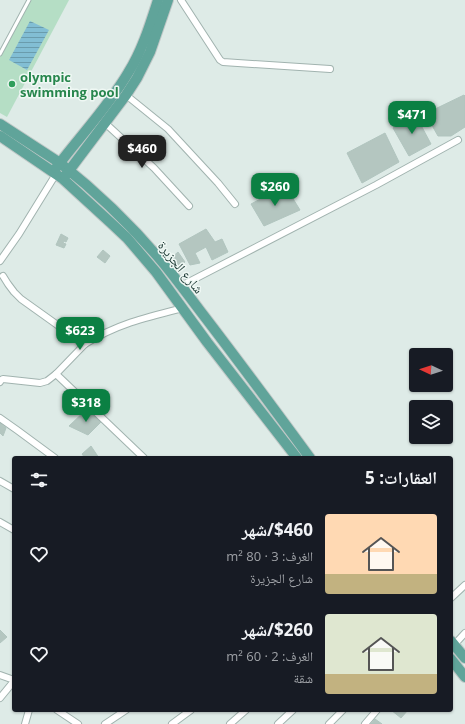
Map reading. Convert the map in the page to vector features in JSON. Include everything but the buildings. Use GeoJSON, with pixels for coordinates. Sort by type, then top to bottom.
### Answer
{"type":"FeatureCollection","features":[{"type":"Feature","properties":{"kind":"main road"},"geometry":{"type":"LineString","coordinates":[[69,170],[126,95],[137,78],[150,52],[158,15],[158,0]]}},
{"type":"Feature","properties":{"kind":"main road"},"geometry":{"type":"LineString","coordinates":[[58,172],[128,73],[158,15],[168,0]]}},
{"type":"Feature","properties":{"kind":"main road","name":"شارع الجزيرة"},"geometry":{"type":"LineString","coordinates":[[0,124],[58,172],[127,238],[156,272],[207,342],[295,456]]}},
{"type":"Feature","properties":{"kind":"main road","name":"شارع الجزيرة"},"geometry":{"type":"LineString","coordinates":[[0,136],[58,172],[69,170],[128,225],[181,286],[309,456]]}},
{"type":"Feature","properties":{"kind":"main road"},"geometry":{"type":"LineString","coordinates":[[207,342],[217,333]]}},
{"type":"Feature","properties":{"kind":"main road"},"geometry":{"type":"LineString","coordinates":[[453,644],[465,658]]}},
{"type":"Feature","properties":{"kind":"main road"},"geometry":{"type":"LineString","coordinates":[[453,662],[465,677]]}},
{"type":"Feature","properties":{"kind":"street"},"geometry":{"type":"LineString","coordinates":[[181,0],[220,60],[223,62],[330,69]]}},
{"type":"Feature","properties":{"kind":"street"},"geometry":{"type":"LineString","coordinates":[[126,95],[168,129],[218,183],[235,204]]}},
{"type":"Feature","properties":{"kind":"street"},"geometry":{"type":"LineString","coordinates":[[105,123],[154,168],[189,206]]}},
{"type":"Feature","properties":{"kind":"street"},"geometry":{"type":"LineString","coordinates":[[181,286],[376,185],[458,140]]}},
{"type":"Feature","properties":{"kind":"street"},"geometry":{"type":"LineString","coordinates":[[0,261],[58,172]]}},
{"type":"Feature","properties":{"kind":"street"},"geometry":{"type":"LineString","coordinates":[[1,277],[21,299],[85,344]]}},
{"type":"Feature","properties":{"kind":"street"},"geometry":{"type":"LineString","coordinates":[[0,382],[3,379],[40,383],[48,381],[85,344],[120,326],[183,308]]}},
{"type":"Feature","properties":{"kind":"street"},"geometry":{"type":"LineString","coordinates":[[56,374],[142,456]]}},
{"type":"Feature","properties":{"kind":"street"},"geometry":{"type":"LineString","coordinates":[[0,418],[51,456]]}},
{"type":"Feature","properties":{"kind":"street"},"geometry":{"type":"LineString","coordinates":[[0,481],[12,489]]}},
{"type":"Feature","properties":{"kind":"street"},"geometry":{"type":"LineString","coordinates":[[0,522],[12,529]]}},
{"type":"Feature","properties":{"kind":"street"},"geometry":{"type":"LineString","coordinates":[[453,596],[465,585]]}},
{"type":"Feature","properties":{"kind":"street"},"geometry":{"type":"LineString","coordinates":[[453,642],[465,633]]}},
{"type":"Feature","properties":{"kind":"street"},"geometry":{"type":"LineString","coordinates":[[0,675],[12,679]]}},
{"type":"Feature","properties":{"kind":"street"},"geometry":{"type":"LineString","coordinates":[[0,698],[12,683]]}},
{"type":"Feature","properties":{"kind":"street"},"geometry":{"type":"LineString","coordinates":[[25,724],[28,712]]}},
{"type":"Feature","properties":{"kind":"street"},"geometry":{"type":"LineString","coordinates":[[60,712],[78,724]]}},
{"type":"Feature","properties":{"kind":"street"},"geometry":{"type":"LineString","coordinates":[[105,724],[123,712]]}},
{"type":"Feature","properties":{"kind":"street"},"geometry":{"type":"LineString","coordinates":[[172,724],[188,712]]}},
{"type":"Feature","properties":{"kind":"street"},"geometry":{"type":"LineString","coordinates":[[230,724],[244,712]]}},
{"type":"Feature","properties":{"kind":"street"},"geometry":{"type":"LineString","coordinates":[[278,724],[291,712]]}},
{"type":"Feature","properties":{"kind":"street"},"geometry":{"type":"LineString","coordinates":[[329,724],[341,712]]}},
{"type":"Feature","properties":{"kind":"street"},"geometry":{"type":"LineString","coordinates":[[365,724],[375,712]]}},
{"type":"Feature","properties":{"kind":"lane"},"geometry":{"type":"LineString","coordinates":[[0,54],[29,0]]}},
{"type":"Feature","properties":{"kind":"green space","name":"olympic swimming pool"},"geometry":{"type":"Polygon","coordinates":[[[31,0],[69,0],[7,117],[0,113],[0,55],[31,0]]]}},
{"type":"Feature","properties":{"kind":"water"},"geometry":{"type":"Polygon","coordinates":[[[30,21],[49,30],[27,70],[9,60],[30,21]]]}},
{"type":"Feature","properties":{"kind":"place","name":"olympic swimming pool"},"geometry":{"type":"Point","coordinates":[12,84]}}]}
